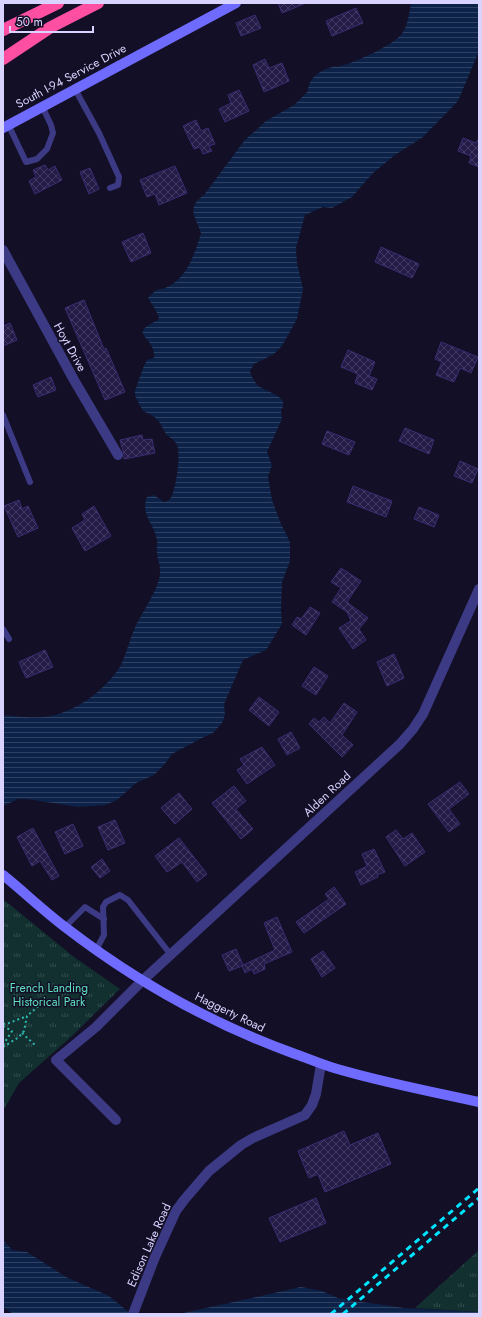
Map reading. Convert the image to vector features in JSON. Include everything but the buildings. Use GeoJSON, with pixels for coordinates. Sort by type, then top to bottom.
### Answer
{"type":"FeatureCollection","features":[{"type":"Feature","properties":{"kind":"highway"},"geometry":{"type":"LineString","coordinates":[[3,30],[58,3]]}},
{"type":"Feature","properties":{"kind":"highway"},"geometry":{"type":"LineString","coordinates":[[3,59],[51,27],[98,3]]}},
{"type":"Feature","properties":{"kind":"main road","name":"South I-94 Service Drive"},"geometry":{"type":"LineString","coordinates":[[6,126],[236,3]]}},
{"type":"Feature","properties":{"kind":"main road","name":"Haggerty Road"},"geometry":{"type":"LineString","coordinates":[[3,875],[65,927],[142,981],[235,1030],[257,1040],[340,1070],[479,1102]]}},
{"type":"Feature","properties":{"kind":"street","name":"Hoyt Drive"},"geometry":{"type":"LineString","coordinates":[[3,250],[70,373],[118,455]]}},
{"type":"Feature","properties":{"kind":"street","name":"Alden Road"},"geometry":{"type":"LineString","coordinates":[[116,1120],[56,1060],[96,1027],[142,981],[405,739],[423,714],[479,589]]}},
{"type":"Feature","properties":{"kind":"street","name":"Edison Lake Road"},"geometry":{"type":"LineString","coordinates":[[133,1314],[155,1257],[176,1211],[191,1191],[209,1171],[252,1138],[305,1115],[312,1105],[316,1094],[322,1064]]}},
{"type":"Feature","properties":{"kind":"lane"},"geometry":{"type":"LineString","coordinates":[[75,89],[99,133],[119,176],[118,185],[110,188]]}},
{"type":"Feature","properties":{"kind":"lane"},"geometry":{"type":"LineString","coordinates":[[6,126],[26,162],[37,159],[47,149],[53,133],[42,106]]}},
{"type":"Feature","properties":{"kind":"lane"},"geometry":{"type":"LineString","coordinates":[[3,415],[30,482]]}},
{"type":"Feature","properties":{"kind":"lane"},"geometry":{"type":"LineString","coordinates":[[3,629],[9,639]]}},
{"type":"Feature","properties":{"kind":"lane"},"geometry":{"type":"LineString","coordinates":[[96,950],[104,935],[103,907],[106,902],[120,895],[128,900],[171,955]]}},
{"type":"Feature","properties":{"kind":"lane"},"geometry":{"type":"LineString","coordinates":[[65,927],[85,907],[104,919]]}},
{"type":"Feature","properties":{"kind":"path"},"geometry":{"type":"LineString","coordinates":[[3,1025],[27,1016],[43,1002]]}},
{"type":"Feature","properties":{"kind":"path"},"geometry":{"type":"LineString","coordinates":[[3,1046],[24,1031],[27,1016]]}},
{"type":"Feature","properties":{"kind":"path"},"geometry":{"type":"LineString","coordinates":[[3,1025],[12,1031],[3,1046]]}},
{"type":"Feature","properties":{"kind":"path"},"geometry":{"type":"LineString","coordinates":[[22,1033],[35,1044]]}},
{"type":"Feature","properties":{"kind":"green space","name":"French Landing Historical Park"},"geometry":{"type":"Polygon","coordinates":[[[3,899],[74,957],[120,989],[71,1037],[19,1083],[3,1111],[3,899]]]}},
{"type":"Feature","properties":{"kind":"green space"},"geometry":{"type":"Polygon","coordinates":[[[479,1250],[479,1312],[415,1308],[479,1250]]]}},
{"type":"Feature","properties":{"kind":"water"},"geometry":{"type":"Polygon","coordinates":[[[411,3],[479,3],[479,51],[458,101],[423,137],[395,155],[373,173],[352,197],[332,208],[323,207],[305,215],[296,248],[297,263],[303,289],[297,319],[282,346],[274,354],[254,364],[250,371],[258,386],[278,396],[283,401],[281,411],[282,419],[267,452],[272,465],[268,477],[272,500],[290,542],[290,561],[282,582],[282,624],[266,650],[243,660],[224,704],[225,715],[222,723],[213,733],[172,754],[154,775],[136,783],[117,800],[105,805],[78,807],[18,799],[3,806],[3,715],[36,717],[55,715],[65,712],[84,702],[101,689],[121,665],[136,625],[157,585],[160,570],[157,541],[146,514],[145,503],[147,497],[154,495],[164,502],[170,499],[176,481],[178,449],[176,443],[166,434],[160,423],[153,416],[143,411],[135,396],[135,391],[147,360],[154,358],[151,345],[143,333],[144,329],[148,325],[158,320],[159,317],[148,298],[156,290],[166,288],[181,277],[191,261],[201,233],[195,217],[195,204],[204,195],[244,141],[266,121],[294,105],[308,91],[312,79],[319,73],[328,68],[347,64],[373,53],[390,44],[401,35],[407,24],[411,3]]]}},
{"type":"Feature","properties":{"kind":"water"},"geometry":{"type":"Polygon","coordinates":[[[3,1240],[12,1250],[27,1252],[66,1277],[109,1296],[131,1314],[13,1314],[3,1307],[3,1240]]]}},
{"type":"Feature","properties":{"kind":"water"},"geometry":{"type":"Polygon","coordinates":[[[301,1287],[322,1291],[338,1298],[355,1301],[404,1308],[479,1312],[479,1314],[179,1314],[301,1287]]]}},
{"type":"Feature","properties":{"kind":"railway"},"geometry":{"type":"LineString","coordinates":[[331,1314],[479,1188]]}},
{"type":"Feature","properties":{"kind":"railway"},"geometry":{"type":"LineString","coordinates":[[343,1314],[479,1198]]}}]}
